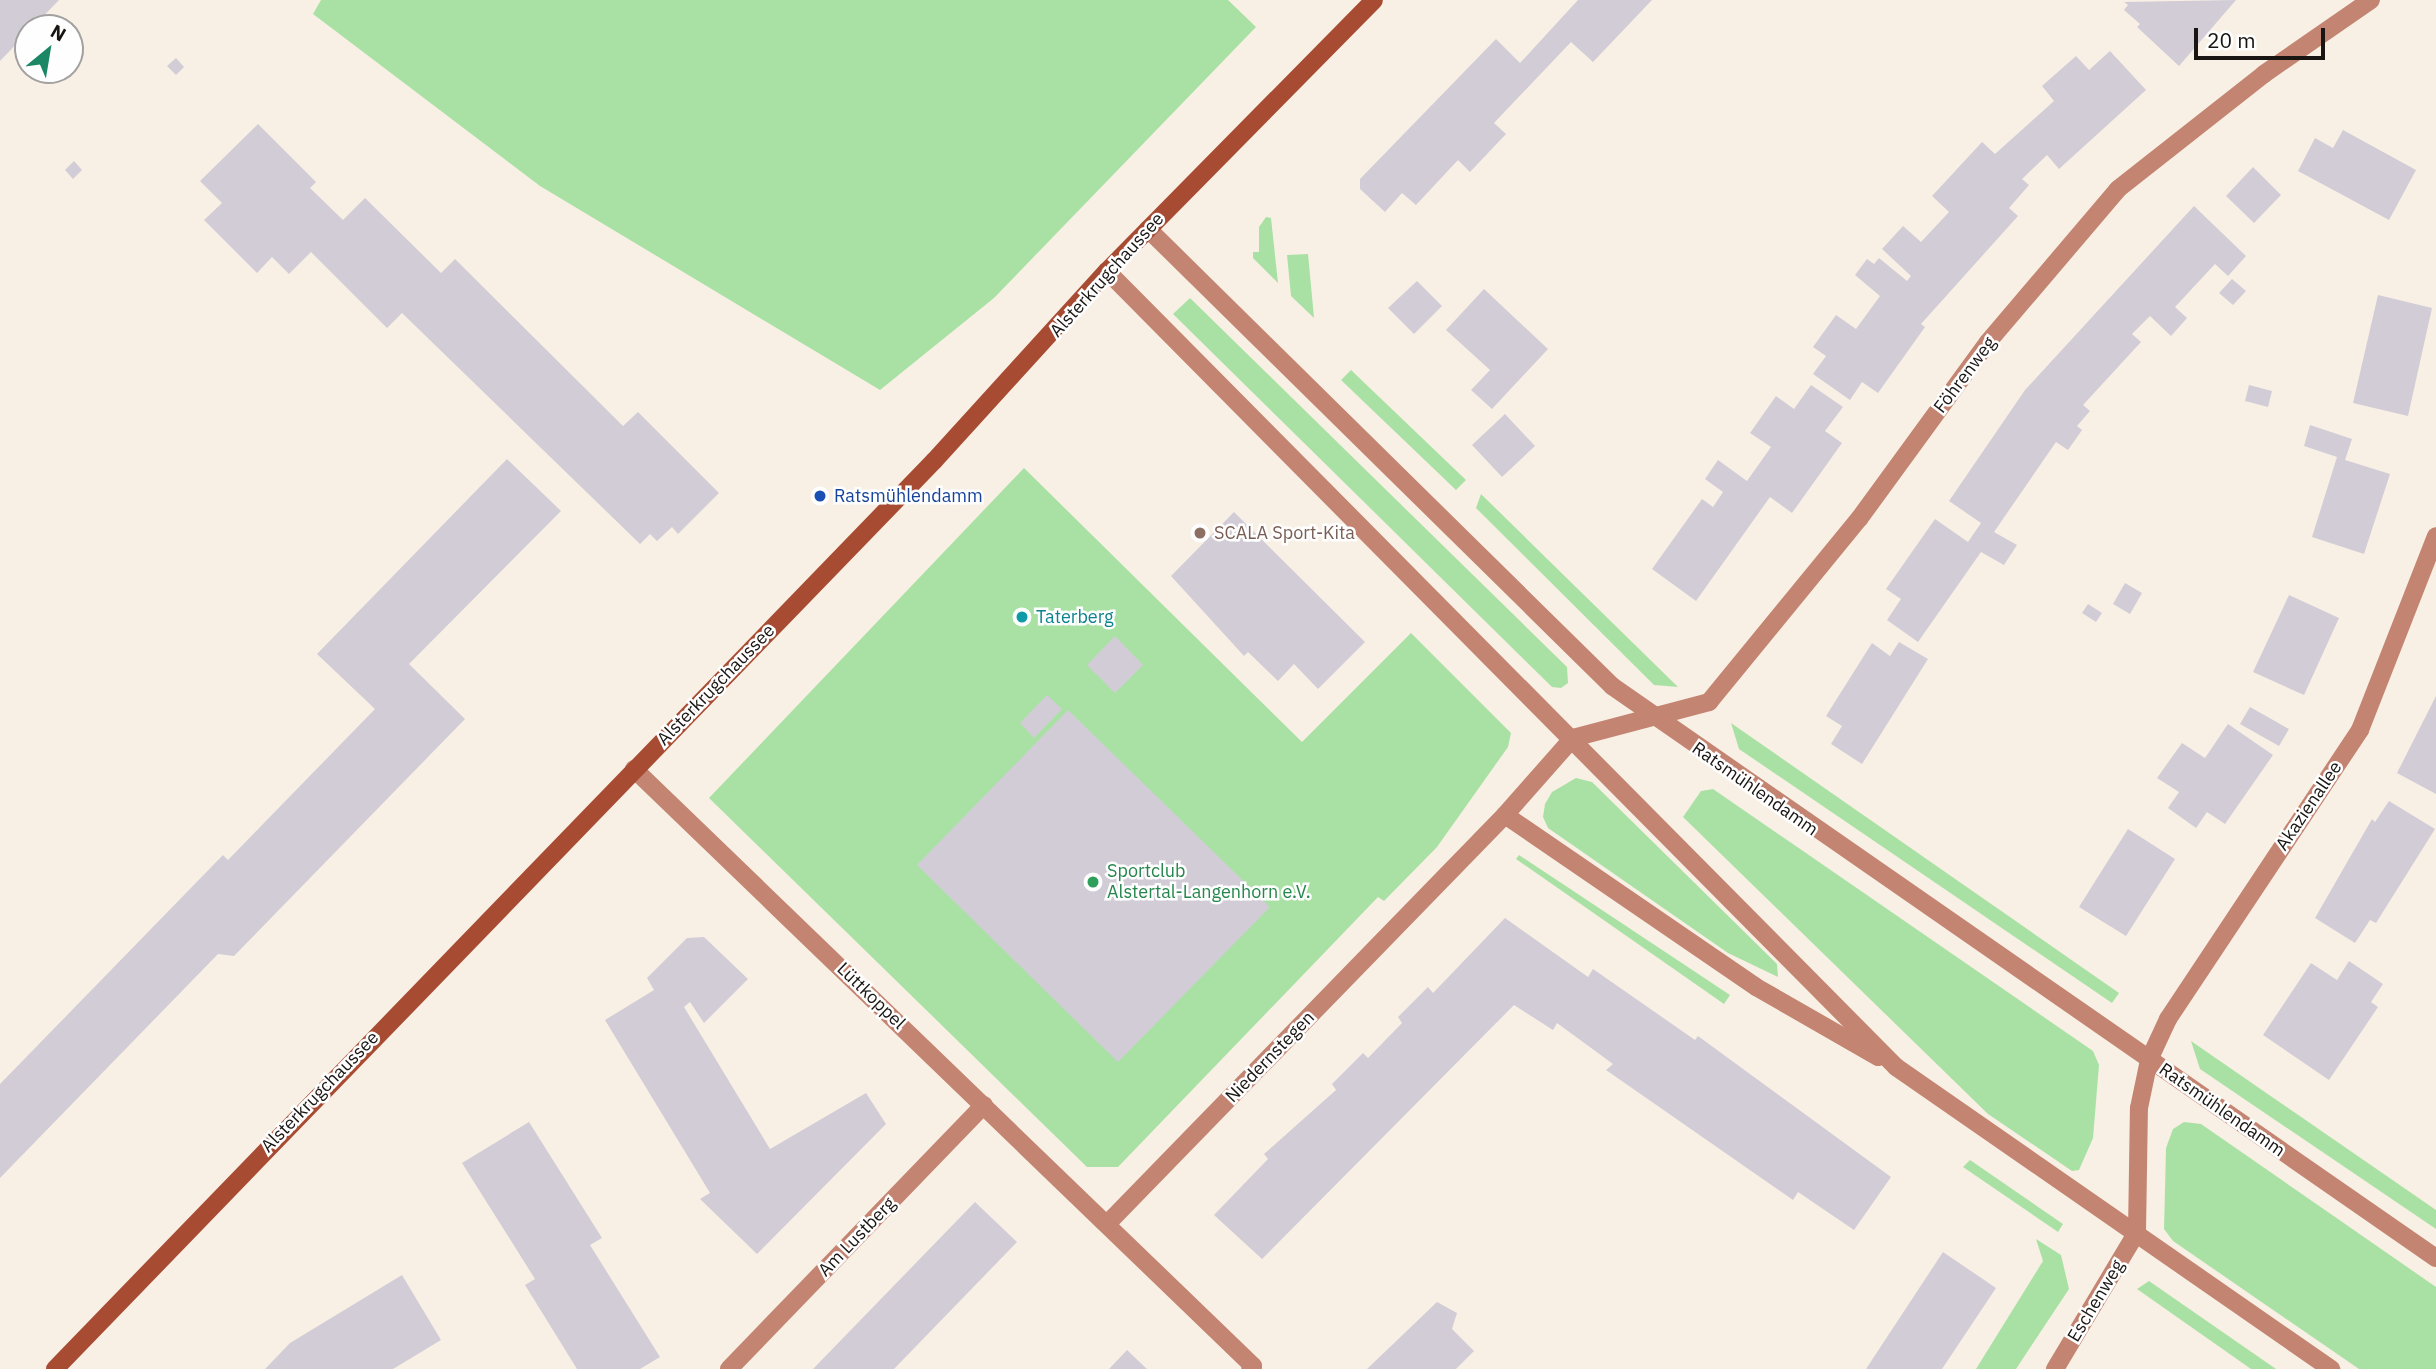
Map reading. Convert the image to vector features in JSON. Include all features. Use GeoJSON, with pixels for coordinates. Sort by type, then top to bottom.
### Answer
{"type":"FeatureCollection","features":[{"type":"Feature","properties":{"kind":"main road","name":"Alsterkrugchaussee"},"geometry":{"type":"LineString","coordinates":[[55,1369],[1025,365],[1107,271],[1374,0]]}},
{"type":"Feature","properties":{"kind":"street","name":"Föhrenweg"},"geometry":{"type":"LineString","coordinates":[[1573,738],[1709,702],[1859,519],[1988,342],[2118,189],[2264,74],[2371,0]]}},
{"type":"Feature","properties":{"kind":"street","name":"Ratsmühlendamm"},"geometry":{"type":"LineString","coordinates":[[1148,229],[1612,686],[1651,717],[2436,1258]]}},
{"type":"Feature","properties":{"kind":"street"},"geometry":{"type":"LineString","coordinates":[[1107,271],[1573,738],[1896,1067]]}},
{"type":"Feature","properties":{"kind":"street","name":"Akazienallee"},"geometry":{"type":"LineString","coordinates":[[2137,1232],[2139,1108],[2150,1060],[2168,1019],[2360,730],[2436,536]]}},
{"type":"Feature","properties":{"kind":"street","name":"Niedernstegen"},"geometry":{"type":"LineString","coordinates":[[1107,1224],[1505,815],[1573,738]]}},
{"type":"Feature","properties":{"kind":"street","name":"Lüttkoppel"},"geometry":{"type":"LineString","coordinates":[[634,769],[1107,1224]]}},
{"type":"Feature","properties":{"kind":"street"},"geometry":{"type":"LineString","coordinates":[[1505,815],[1756,987],[1896,1067],[2331,1369]]}},
{"type":"Feature","properties":{"kind":"street","name":"Am Lustberg"},"geometry":{"type":"LineString","coordinates":[[729,1369],[984,1105]]}},
{"type":"Feature","properties":{"kind":"street"},"geometry":{"type":"LineString","coordinates":[[1107,1224],[1253,1366],[1250,1369]]}},
{"type":"Feature","properties":{"kind":"street","name":"Eschenweg"},"geometry":{"type":"LineString","coordinates":[[2055,1369],[2137,1232]]}},
{"type":"Feature","properties":{"kind":"green space"},"geometry":{"type":"Polygon","coordinates":[[[321,0],[1228,0],[1256,27],[994,298],[880,390],[540,186],[313,14],[321,0]]]}},
{"type":"Feature","properties":{"kind":"green space"},"geometry":{"type":"Polygon","coordinates":[[[1266,217],[1271,218],[1278,283],[1253,258],[1253,252],[1259,252],[1259,227],[1266,217]]]}},
{"type":"Feature","properties":{"kind":"green space"},"geometry":{"type":"Polygon","coordinates":[[[1308,254],[1314,318],[1291,296],[1287,255],[1308,254]]]}},
{"type":"Feature","properties":{"kind":"green space"},"geometry":{"type":"Polygon","coordinates":[[[1190,298],[1567,667],[1568,683],[1561,688],[1552,687],[1173,314],[1190,298]]]}},
{"type":"Feature","properties":{"kind":"green space"},"geometry":{"type":"Polygon","coordinates":[[[1351,370],[1466,480],[1456,490],[1341,380],[1351,370]]]}},
{"type":"Feature","properties":{"kind":"green space","name":"Sportclub Alstertal-Langenhorn e.V."},"geometry":{"type":"Polygon","coordinates":[[[1024,468],[1302,742],[1411,633],[1511,733],[1508,747],[1437,847],[1384,901],[1378,897],[1118,1167],[1087,1167],[709,798],[1024,468]]]}},
{"type":"Feature","properties":{"kind":"green space"},"geometry":{"type":"Polygon","coordinates":[[[1481,494],[1678,687],[1654,685],[1476,508],[1481,494]]]}},
{"type":"Feature","properties":{"kind":"green space"},"geometry":{"type":"Polygon","coordinates":[[[1731,723],[2119,993],[2112,1003],[1739,749],[1731,723]]]}},
{"type":"Feature","properties":{"kind":"green space"},"geometry":{"type":"Polygon","coordinates":[[[1576,778],[1592,782],[1777,964],[1778,977],[1728,953],[1548,828],[1543,817],[1545,804],[1552,792],[1576,778]]]}},
{"type":"Feature","properties":{"kind":"green space"},"geometry":{"type":"Polygon","coordinates":[[[1713,789],[2093,1051],[2099,1065],[2093,1138],[2079,1170],[2072,1171],[1988,1114],[1683,817],[1701,791],[1713,789]]]}},
{"type":"Feature","properties":{"kind":"green space"},"geometry":{"type":"Polygon","coordinates":[[[1519,855],[1730,995],[1724,1004],[1516,859],[1519,855]]]}},
{"type":"Feature","properties":{"kind":"green space"},"geometry":{"type":"Polygon","coordinates":[[[2191,1041],[2436,1210],[2436,1229],[2200,1069],[2191,1041]]]}},
{"type":"Feature","properties":{"kind":"green space"},"geometry":{"type":"Polygon","coordinates":[[[2184,1122],[2201,1124],[2436,1287],[2436,1369],[2359,1369],[2173,1241],[2164,1229],[2166,1148],[2173,1129],[2184,1122]]]}},
{"type":"Feature","properties":{"kind":"green space"},"geometry":{"type":"Polygon","coordinates":[[[1970,1160],[2063,1224],[2058,1232],[1963,1167],[1970,1160]]]}},
{"type":"Feature","properties":{"kind":"green space"},"geometry":{"type":"Polygon","coordinates":[[[2036,1239],[2061,1255],[2069,1289],[2016,1369],[1976,1369],[2043,1261],[2036,1239]]]}},
{"type":"Feature","properties":{"kind":"green space"},"geometry":{"type":"Polygon","coordinates":[[[2149,1281],[2276,1369],[2251,1369],[2137,1289],[2149,1281]]]}},
{"type":"Feature","properties":{"kind":"building"},"geometry":{"type":"Polygon","coordinates":[[[0,0],[59,0],[45,14],[14,14],[14,47],[0,61],[0,0]]]}},
{"type":"Feature","properties":{"kind":"building"},"geometry":{"type":"Polygon","coordinates":[[[1578,0],[1652,0],[1593,62],[1571,42],[1494,123],[1506,134],[1470,172],[1458,160],[1416,205],[1402,193],[1385,212],[1360,189],[1360,179],[1496,39],[1520,63],[1578,0]]]}},
{"type":"Feature","properties":{"kind":"building"},"geometry":{"type":"Polygon","coordinates":[[[2236,0],[2179,66],[2137,27],[2140,24],[2124,10],[2128,5],[2124,2],[2236,0]]]}},
{"type":"Feature","properties":{"kind":"building"},"geometry":{"type":"Polygon","coordinates":[[[2110,51],[2146,90],[2059,169],[2047,155],[2022,179],[2029,185],[2009,208],[2018,216],[1921,324],[1925,327],[1878,393],[1862,382],[1850,400],[1813,374],[1826,356],[1813,347],[1836,315],[1856,329],[1880,296],[1855,275],[1867,259],[1874,264],[1879,258],[1907,281],[1911,276],[1882,249],[1903,226],[1921,242],[1949,212],[1932,196],[1982,142],[1995,154],[2054,101],[2042,86],[2076,56],[2089,70],[2110,51]]]}},
{"type":"Feature","properties":{"kind":"building"},"geometry":{"type":"Polygon","coordinates":[[[176,58],[184,67],[176,75],[167,66],[176,58]]]}},
{"type":"Feature","properties":{"kind":"building"},"geometry":{"type":"Polygon","coordinates":[[[258,124],[316,182],[310,188],[343,220],[365,198],[441,273],[455,259],[623,426],[638,412],[719,493],[678,534],[672,527],[657,541],[650,534],[640,544],[402,313],[387,328],[311,252],[289,274],[272,257],[257,273],[204,220],[222,203],[200,181],[258,124]]]}},
{"type":"Feature","properties":{"kind":"building"},"geometry":{"type":"Polygon","coordinates":[[[2343,130],[2416,170],[2389,220],[2298,171],[2315,138],[2333,148],[2343,130]]]}},
{"type":"Feature","properties":{"kind":"building"},"geometry":{"type":"Polygon","coordinates":[[[74,161],[82,170],[73,179],[65,170],[74,161]]]}},
{"type":"Feature","properties":{"kind":"building"},"geometry":{"type":"Polygon","coordinates":[[[2253,167],[2281,195],[2254,223],[2226,196],[2253,167]]]}},
{"type":"Feature","properties":{"kind":"building"},"geometry":{"type":"Polygon","coordinates":[[[2194,206],[2246,256],[2228,276],[2215,264],[2175,307],[2187,318],[2171,336],[2150,316],[2132,334],[2141,342],[2083,405],[2090,411],[2077,426],[2082,430],[2068,450],[2056,442],[1994,532],[2017,545],[2004,565],[1981,552],[1918,642],[1887,620],[1901,599],[1886,589],[1935,519],[1968,542],[1981,523],[1949,501],[2025,390],[2194,206]]]}},
{"type":"Feature","properties":{"kind":"building"},"geometry":{"type":"Polygon","coordinates":[[[2232,279],[2246,291],[2233,305],[2219,293],[2232,279]]]}},
{"type":"Feature","properties":{"kind":"building"},"geometry":{"type":"Polygon","coordinates":[[[1417,281],[1442,306],[1414,334],[1388,308],[1417,281]]]}},
{"type":"Feature","properties":{"kind":"building"},"geometry":{"type":"Polygon","coordinates":[[[1484,289],[1548,349],[1492,409],[1471,390],[1490,370],[1446,330],[1484,289]]]}},
{"type":"Feature","properties":{"kind":"building"},"geometry":{"type":"Polygon","coordinates":[[[2378,295],[2432,308],[2408,416],[2353,403],[2378,295]]]}},
{"type":"Feature","properties":{"kind":"building"},"geometry":{"type":"Polygon","coordinates":[[[1811,385],[1843,407],[1825,431],[1842,443],[1792,513],[1770,497],[1696,601],[1652,569],[1702,499],[1713,507],[1723,492],[1705,479],[1718,460],[1747,481],[1771,447],[1750,433],[1776,396],[1794,409],[1811,385]]]}},
{"type":"Feature","properties":{"kind":"building"},"geometry":{"type":"Polygon","coordinates":[[[2249,385],[2272,391],[2268,407],[2245,401],[2249,385]]]}},
{"type":"Feature","properties":{"kind":"building"},"geometry":{"type":"Polygon","coordinates":[[[1505,414],[1535,446],[1502,477],[1472,445],[1505,414]]]}},
{"type":"Feature","properties":{"kind":"building"},"geometry":{"type":"Polygon","coordinates":[[[2310,425],[2352,439],[2345,460],[2390,474],[2364,554],[2312,537],[2337,457],[2304,446],[2310,425]]]}},
{"type":"Feature","properties":{"kind":"building"},"geometry":{"type":"Polygon","coordinates":[[[507,459],[561,511],[409,664],[465,719],[234,956],[218,954],[0,1178],[0,1084],[223,855],[228,860],[375,709],[317,654],[507,459]]]}},
{"type":"Feature","properties":{"kind":"building"},"geometry":{"type":"Polygon","coordinates":[[[1234,512],[1365,642],[1318,689],[1294,664],[1278,681],[1248,652],[1244,656],[1171,576],[1234,512]]]}},
{"type":"Feature","properties":{"kind":"building"},"geometry":{"type":"Polygon","coordinates":[[[2125,583],[2142,593],[2130,614],[2113,604],[2125,583]]]}},
{"type":"Feature","properties":{"kind":"building"},"geometry":{"type":"Polygon","coordinates":[[[2289,595],[2339,618],[2304,695],[2253,672],[2289,595]]]}},
{"type":"Feature","properties":{"kind":"building"},"geometry":{"type":"Polygon","coordinates":[[[2088,604],[2102,613],[2096,622],[2082,613],[2088,604]]]}},
{"type":"Feature","properties":{"kind":"building"},"geometry":{"type":"Polygon","coordinates":[[[1115,636],[1143,665],[1115,693],[1087,665],[1115,636]]]}},
{"type":"Feature","properties":{"kind":"building"},"geometry":{"type":"Polygon","coordinates":[[[1899,642],[1928,659],[1862,764],[1831,744],[1842,726],[1826,716],[1872,643],[1890,656],[1899,642]]]}},
{"type":"Feature","properties":{"kind":"building"},"geometry":{"type":"Polygon","coordinates":[[[1047,695],[1062,709],[1034,738],[1020,723],[1047,695]]]}},
{"type":"Feature","properties":{"kind":"building"},"geometry":{"type":"Polygon","coordinates":[[[2436,696],[2436,794],[2397,773],[2436,696]]]}},
{"type":"Feature","properties":{"kind":"building"},"geometry":{"type":"Polygon","coordinates":[[[2250,707],[2289,729],[2279,746],[2240,724],[2250,707]]]}},
{"type":"Feature","properties":{"kind":"building"},"geometry":{"type":"Polygon","coordinates":[[[1068,710],[1270,907],[1118,1062],[917,865],[1068,710]]]}},
{"type":"Feature","properties":{"kind":"building"},"geometry":{"type":"Polygon","coordinates":[[[2228,724],[2273,755],[2225,824],[2207,812],[2196,828],[2168,808],[2179,792],[2157,778],[2182,743],[2205,758],[2228,724]]]}},
{"type":"Feature","properties":{"kind":"building"},"geometry":{"type":"Polygon","coordinates":[[[2389,801],[2435,829],[2376,923],[2370,920],[2355,943],[2315,918],[2372,819],[2375,822],[2389,801]]]}},
{"type":"Feature","properties":{"kind":"building"},"geometry":{"type":"Polygon","coordinates":[[[2128,829],[2175,859],[2126,936],[2079,907],[2128,829]]]}},
{"type":"Feature","properties":{"kind":"building"},"geometry":{"type":"Polygon","coordinates":[[[1505,918],[1588,977],[1593,969],[1695,1040],[1698,1036],[1891,1177],[1854,1230],[1798,1192],[1793,1200],[1606,1070],[1613,1064],[1557,1023],[1553,1030],[1514,1005],[1262,1259],[1214,1215],[1268,1159],[1264,1154],[1336,1090],[1332,1084],[1363,1053],[1368,1058],[1402,1023],[1398,1017],[1428,987],[1433,993],[1505,918]]]}},
{"type":"Feature","properties":{"kind":"building"},"geometry":{"type":"Polygon","coordinates":[[[704,937],[748,979],[704,1023],[690,1002],[684,1007],[770,1149],[866,1093],[886,1124],[757,1254],[700,1199],[710,1193],[605,1020],[654,990],[647,978],[687,938],[704,937]]]}},
{"type":"Feature","properties":{"kind":"building"},"geometry":{"type":"Polygon","coordinates":[[[2349,961],[2383,984],[2371,1002],[2378,1007],[2329,1080],[2263,1035],[2311,963],[2337,980],[2349,961]]]}},
{"type":"Feature","properties":{"kind":"building"},"geometry":{"type":"Polygon","coordinates":[[[529,1122],[602,1238],[590,1245],[660,1357],[640,1369],[577,1369],[525,1285],[535,1279],[462,1163],[529,1122]]]}},
{"type":"Feature","properties":{"kind":"building"},"geometry":{"type":"Polygon","coordinates":[[[975,1202],[1017,1242],[894,1369],[813,1369],[975,1202]]]}},
{"type":"Feature","properties":{"kind":"building"},"geometry":{"type":"Polygon","coordinates":[[[1943,1252],[1996,1288],[1942,1369],[1866,1369],[1943,1252]]]}},
{"type":"Feature","properties":{"kind":"building"},"geometry":{"type":"Polygon","coordinates":[[[402,1275],[441,1340],[393,1369],[265,1369],[290,1343],[402,1275]]]}},
{"type":"Feature","properties":{"kind":"building"},"geometry":{"type":"Polygon","coordinates":[[[1437,1302],[1457,1313],[1452,1329],[1474,1351],[1456,1369],[1367,1369],[1437,1302]]]}},
{"type":"Feature","properties":{"kind":"building"},"geometry":{"type":"Polygon","coordinates":[[[1127,1350],[1147,1369],[1109,1369],[1127,1350]]]}},
{"type":"Feature","properties":{"kind":"place","name":"Ratsmühlendamm"},"geometry":{"type":"Point","coordinates":[820,496]}},
{"type":"Feature","properties":{"kind":"place","name":"SCALA Sport-Kita"},"geometry":{"type":"Point","coordinates":[1200,533]}},
{"type":"Feature","properties":{"kind":"place","name":"Taterberg"},"geometry":{"type":"Point","coordinates":[1022,617]}},
{"type":"Feature","properties":{"kind":"place","name":"Sportclub Alstertal-Langenhorn e.V."},"geometry":{"type":"Point","coordinates":[1093,882]}}]}
